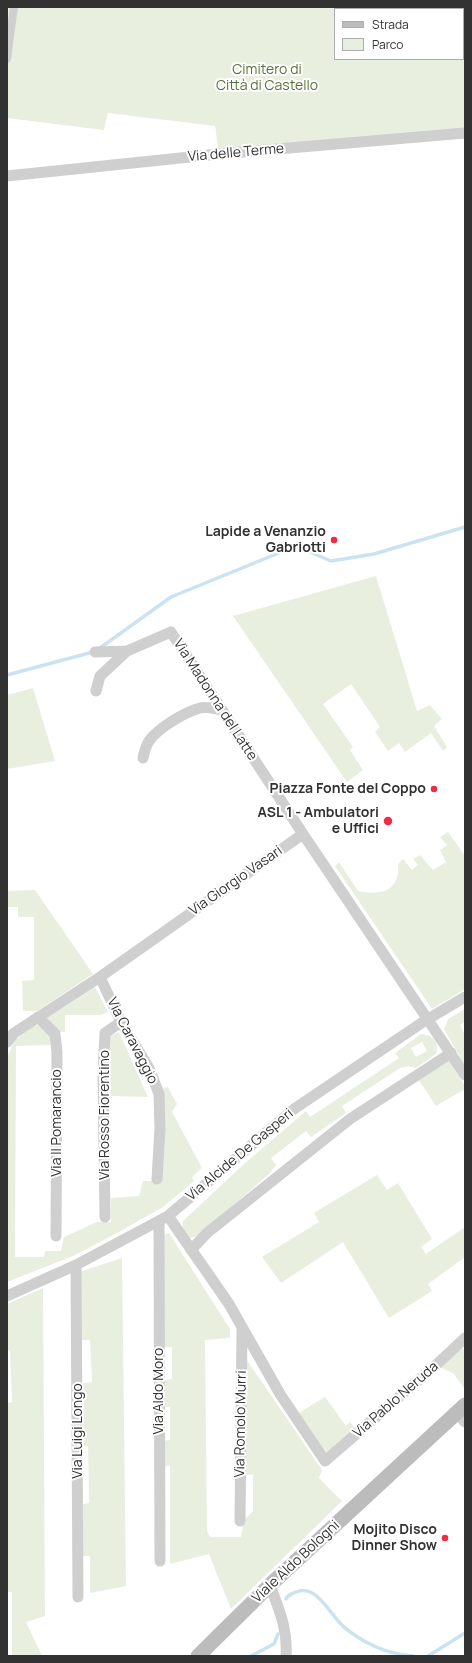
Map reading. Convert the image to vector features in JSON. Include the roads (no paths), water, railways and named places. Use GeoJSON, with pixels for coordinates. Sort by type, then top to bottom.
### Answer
{"type":"FeatureCollection","features":[{"type":"Feature","properties":{"kind":"main road","name":"Viale Aldo Bologni"},"geometry":{"type":"LineString","coordinates":[[198,1656],[270,1585],[462,1413]]}},
{"type":"Feature","properties":{"kind":"street"},"geometry":{"type":"LineString","coordinates":[[7,60],[14,7]]}},
{"type":"Feature","properties":{"kind":"street","name":"Via delle Terme"},"geometry":{"type":"LineString","coordinates":[[7,176],[219,154],[465,133]]}},
{"type":"Feature","properties":{"kind":"street","name":"Via Madonna del Latte"},"geometry":{"type":"LineString","coordinates":[[95,652],[127,651],[171,632],[303,834]]}},
{"type":"Feature","properties":{"kind":"street"},"geometry":{"type":"LineString","coordinates":[[96,691],[100,676],[127,651]]}},
{"type":"Feature","properties":{"kind":"street"},"geometry":{"type":"LineString","coordinates":[[143,758],[148,742],[154,734],[180,717],[201,708],[222,710]]}},
{"type":"Feature","properties":{"kind":"street"},"geometry":{"type":"LineString","coordinates":[[303,834],[465,1075]]}},
{"type":"Feature","properties":{"kind":"street","name":"Via Giorgio Vasari"},"geometry":{"type":"LineString","coordinates":[[7,1042],[14,1033],[100,977],[303,834]]}},
{"type":"Feature","properties":{"kind":"street","name":"Via Caravaggio"},"geometry":{"type":"LineString","coordinates":[[100,977],[121,1022],[149,1068],[159,1094],[160,1128],[157,1179]]}},
{"type":"Feature","properties":{"kind":"street","name":"Via Alcide De Gasperi"},"geometry":{"type":"LineString","coordinates":[[7,1296],[76,1265],[164,1218],[294,1109],[428,1019],[465,997]]}},
{"type":"Feature","properties":{"kind":"street","name":"Via Il Pomarancio"},"geometry":{"type":"LineString","coordinates":[[38,1017],[55,1034],[57,1053],[56,1236]]}},
{"type":"Feature","properties":{"kind":"street","name":"Via Rosso Fiorentino"},"geometry":{"type":"LineString","coordinates":[[105,1217],[103,1073],[105,1033],[121,1022]]}},
{"type":"Feature","properties":{"kind":"street"},"geometry":{"type":"LineString","coordinates":[[191,1250],[207,1233],[350,1119],[451,1053]]}},
{"type":"Feature","properties":{"kind":"street","name":"Via Romolo Murri"},"geometry":{"type":"LineString","coordinates":[[164,1218],[191,1250],[229,1304],[280,1394],[325,1460]]}},
{"type":"Feature","properties":{"kind":"street","name":"Via Aldo Moro"},"geometry":{"type":"LineString","coordinates":[[160,1562],[164,1218]]}},
{"type":"Feature","properties":{"kind":"street","name":"Via Luigi Longo"},"geometry":{"type":"LineString","coordinates":[[76,1265],[78,1597]]}},
{"type":"Feature","properties":{"kind":"street","name":"Via Romolo Murri"},"geometry":{"type":"LineString","coordinates":[[240,1521],[242,1328]]}},
{"type":"Feature","properties":{"kind":"street","name":"Via Pablo Neruda"},"geometry":{"type":"LineString","coordinates":[[325,1460],[436,1365],[465,1338]]}},
{"type":"Feature","properties":{"kind":"street"},"geometry":{"type":"LineString","coordinates":[[270,1585],[284,1623],[286,1656]]}},
{"type":"Feature","properties":{"kind":"waterway"},"geometry":{"type":"LineString","coordinates":[[100,648],[171,597],[296,546],[331,561],[374,554],[465,527]]}},
{"type":"Feature","properties":{"kind":"waterway"},"geometry":{"type":"LineString","coordinates":[[7,675],[93,652]]}},
{"type":"Feature","properties":{"kind":"waterway"},"geometry":{"type":"LineString","coordinates":[[286,1599],[296,1592],[304,1590],[310,1592],[323,1602],[342,1625],[359,1638],[383,1650],[413,1656]]}},
{"type":"Feature","properties":{"kind":"waterway"},"geometry":{"type":"LineString","coordinates":[[428,1656],[465,1633]]}},
{"type":"Feature","properties":{"kind":"waterway"},"geometry":{"type":"LineString","coordinates":[[251,1656],[274,1644],[278,1634]]}},
{"type":"Feature","properties":{"kind":"place","name":"Lapide a Venanzio Gabriotti"},"geometry":{"type":"Point","coordinates":[334,540]}},
{"type":"Feature","properties":{"kind":"place","name":"Piazza Fonte del Coppo"},"geometry":{"type":"Point","coordinates":[434,789]}},
{"type":"Feature","properties":{"kind":"place","name":"ASL 1 - Ambulatori e Uffici"},"geometry":{"type":"Point","coordinates":[388,821]}},
{"type":"Feature","properties":{"kind":"place","name":"Mojito Disco Dinner Show"},"geometry":{"type":"Point","coordinates":[445,1538]}},
{"type":"Feature","properties":{"kind":"park label","name":"Cimitero di Città di Castello"},"geometry":{"type":"Point","coordinates":[267,78]}}]}
